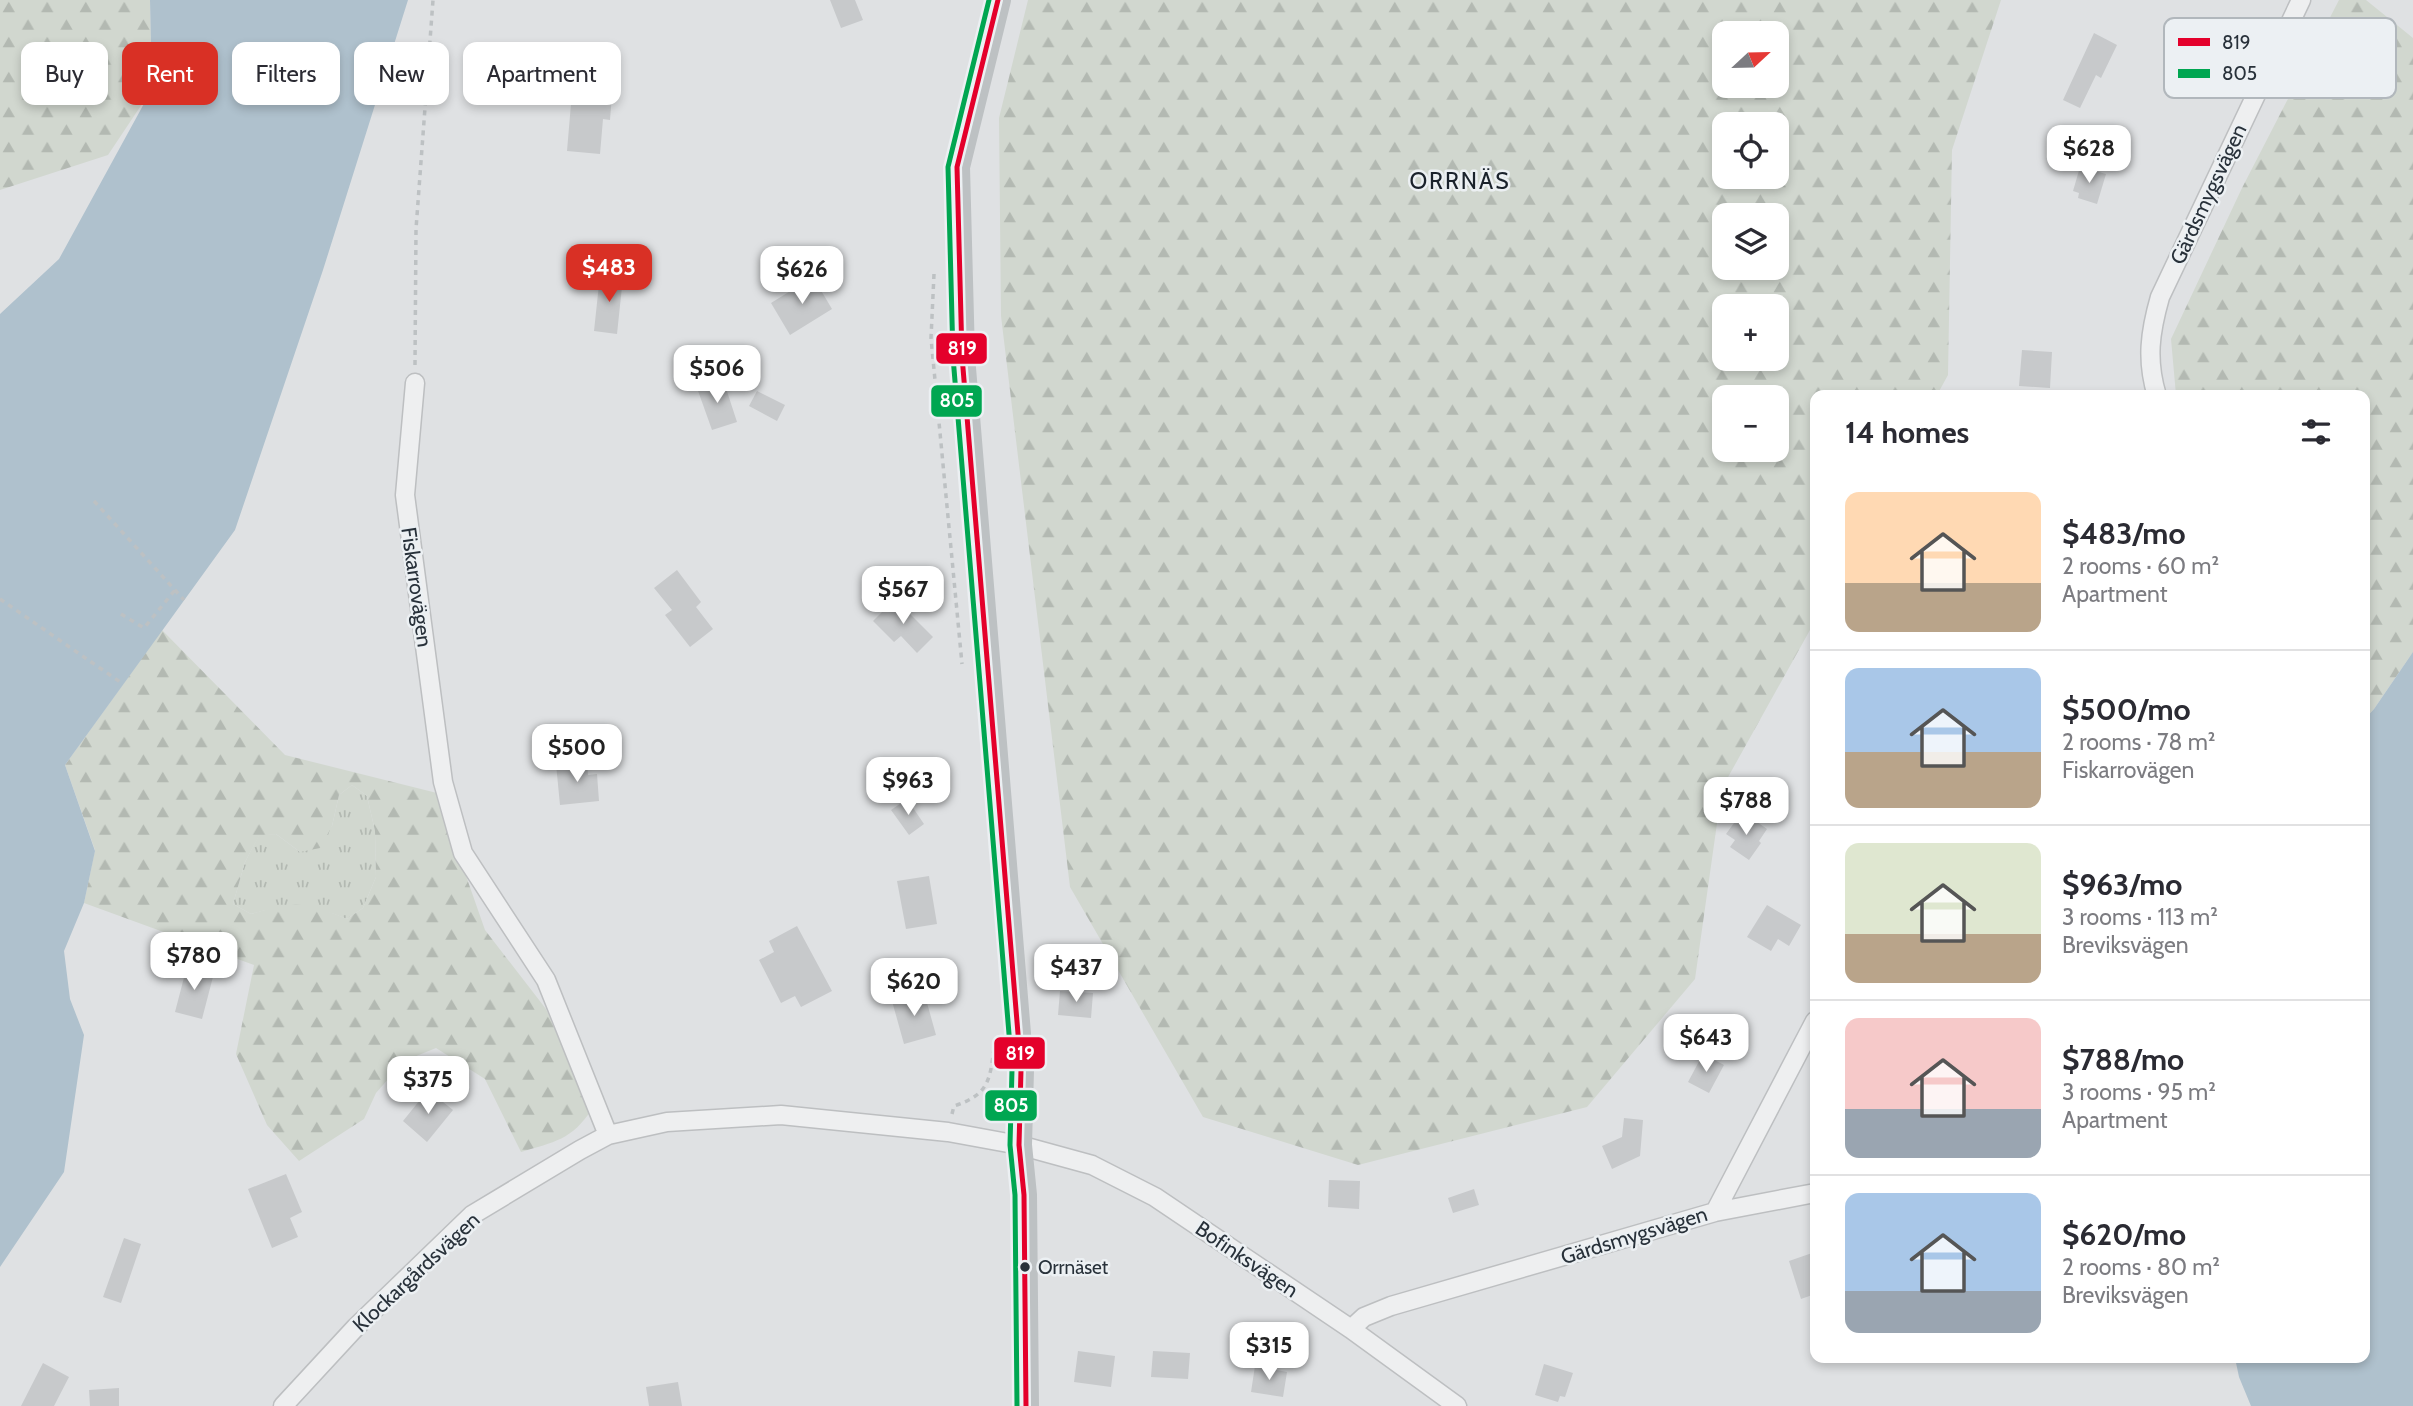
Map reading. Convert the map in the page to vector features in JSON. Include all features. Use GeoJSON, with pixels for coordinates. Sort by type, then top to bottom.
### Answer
{"type":"FeatureCollection","features":[{"type":"Feature","properties":{"kind":"main road"},"geometry":{"type":"LineString","coordinates":[[998,0],[957,167],[962,356],[1021,1070],[1019,1145],[1024,1195],[1026,1406]]}},
{"type":"Feature","properties":{"kind":"street","name":"Gärdsmygsvägen"},"geometry":{"type":"LineString","coordinates":[[2292,18],[2301,0]]}},
{"type":"Feature","properties":{"kind":"street","name":"Gärdsmygsvägen"},"geometry":{"type":"LineString","coordinates":[[2155,390],[2148,351],[2151,327],[2160,297],[2254,98]]}},
{"type":"Feature","properties":{"kind":"street","name":"Fiskarrovägen"},"geometry":{"type":"LineString","coordinates":[[415,383],[405,495],[443,782],[463,853],[546,980],[608,1135]]}},
{"type":"Feature","properties":{"kind":"street","name":"Gärdsmygsvägen"},"geometry":{"type":"LineString","coordinates":[[1351,1329],[1364,1317],[1391,1306],[1715,1212],[1810,1031]]}},
{"type":"Feature","properties":{"kind":"street","name":"Klockargårdsvägen"},"geometry":{"type":"LineString","coordinates":[[283,1406],[356,1327],[472,1215],[608,1135],[667,1122],[781,1115],[948,1132],[1019,1145]]}},
{"type":"Feature","properties":{"kind":"street","name":"Bofinksvägen"},"geometry":{"type":"LineString","coordinates":[[1019,1145],[1093,1165],[1155,1197],[1351,1329],[1457,1406]]}},
{"type":"Feature","properties":{"kind":"street"},"geometry":{"type":"LineString","coordinates":[[1715,1212],[1810,1193]]}},
{"type":"Feature","properties":{"kind":"path"},"geometry":{"type":"LineString","coordinates":[[415,383],[415,229],[433,0]]}},
{"type":"Feature","properties":{"kind":"path"},"geometry":{"type":"LineString","coordinates":[[94,501],[184,600]]}},
{"type":"Feature","properties":{"kind":"path"},"geometry":{"type":"LineString","coordinates":[[121,614],[144,628],[175,590]]}},
{"type":"Feature","properties":{"kind":"path"},"geometry":{"type":"LineString","coordinates":[[0,599],[123,684]]}},
{"type":"Feature","properties":{"kind":"green space"},"geometry":{"type":"Polygon","coordinates":[[[0,0],[150,0],[151,42],[122,42],[122,105],[141,105],[108,155],[0,190],[0,0]]]}},
{"type":"Feature","properties":{"kind":"green space"},"geometry":{"type":"Polygon","coordinates":[[[1028,0],[2001,0],[1952,150],[1948,375],[1940,390],[1810,390],[1810,630],[1722,788],[1695,979],[1587,1107],[1358,1165],[1203,1117],[1070,887],[1001,316],[999,118],[1028,0]]]}},
{"type":"Feature","properties":{"kind":"green space"},"geometry":{"type":"Polygon","coordinates":[[[2339,0],[2366,0],[2388,18],[2330,18],[2339,0]]]}},
{"type":"Feature","properties":{"kind":"green space"},"geometry":{"type":"Polygon","coordinates":[[[2396,24],[2413,38],[2413,652],[2370,713],[2370,390],[2176,390],[2171,339],[2242,188],[2288,98],[2396,98],[2396,24]]]}},
{"type":"Feature","properties":{"kind":"green space"},"geometry":{"type":"Polygon","coordinates":[[[162,630],[285,755],[437,793],[485,930],[546,1009],[592,1109],[569,1134],[521,1152],[485,1079],[436,1048],[404,1061],[376,1093],[364,1119],[299,1161],[267,1125],[236,1054],[254,965],[84,903],[95,850],[65,765],[162,630]],[[352,785],[339,795],[332,826],[320,848],[300,852],[276,834],[259,836],[245,862],[233,904],[251,914],[289,905],[309,906],[347,919],[363,908],[376,877],[375,831],[367,796],[352,785]]]}},
{"type":"Feature","properties":{"kind":"green space"},"geometry":{"type":"Polygon","coordinates":[[[352,785],[367,796],[375,831],[376,877],[363,908],[347,919],[323,911],[288,907],[251,914],[233,904],[245,862],[259,835],[276,834],[300,852],[332,826],[339,795],[352,785]]]}},
{"type":"Feature","properties":{"kind":"water"},"geometry":{"type":"Polygon","coordinates":[[[150,0],[408,0],[395,42],[354,42],[354,105],[375,105],[323,270],[235,530],[65,765],[95,851],[84,903],[64,951],[70,999],[84,1035],[64,1172],[0,1267],[0,314],[59,259],[143,105],[218,105],[218,42],[151,42],[150,0]]]}},
{"type":"Feature","properties":{"kind":"water"},"geometry":{"type":"Polygon","coordinates":[[[2413,652],[2413,1406],[2251,1406],[2236,1363],[2370,1363],[2370,713],[2413,652]]]}},
{"type":"Feature","properties":{"kind":"building"},"geometry":{"type":"Polygon","coordinates":[[[830,0],[855,0],[863,20],[841,28],[830,0]]]}},
{"type":"Feature","properties":{"kind":"building"},"geometry":{"type":"Polygon","coordinates":[[[2094,33],[2117,45],[2101,78],[2096,75],[2080,108],[2063,100],[2094,33]]]}},
{"type":"Feature","properties":{"kind":"building"},"geometry":{"type":"Polygon","coordinates":[[[571,105],[611,105],[610,120],[603,119],[600,154],[567,151],[571,105]]]}},
{"type":"Feature","properties":{"kind":"building"},"geometry":{"type":"Polygon","coordinates":[[[2080,167],[2106,174],[2097,204],[2078,198],[2079,193],[2073,191],[2080,167]]]}},
{"type":"Feature","properties":{"kind":"building"},"geometry":{"type":"Polygon","coordinates":[[[600,275],[623,277],[617,334],[594,331],[600,275]]]}},
{"type":"Feature","properties":{"kind":"building"},"geometry":{"type":"Polygon","coordinates":[[[813,277],[832,309],[790,335],[771,303],[813,277]]]}},
{"type":"Feature","properties":{"kind":"building"},"geometry":{"type":"Polygon","coordinates":[[[2022,350],[2052,352],[2050,388],[2019,386],[2022,350]]]}},
{"type":"Feature","properties":{"kind":"building"},"geometry":{"type":"Polygon","coordinates":[[[723,379],[737,422],[712,430],[697,388],[723,379]]]}},
{"type":"Feature","properties":{"kind":"building"},"geometry":{"type":"Polygon","coordinates":[[[757,391],[785,405],[777,421],[749,406],[757,391]]]}},
{"type":"Feature","properties":{"kind":"building"},"geometry":{"type":"Polygon","coordinates":[[[677,570],[701,602],[696,607],[713,629],[690,647],[665,615],[672,610],[654,588],[677,570]]]}},
{"type":"Feature","properties":{"kind":"building"},"geometry":{"type":"Polygon","coordinates":[[[895,599],[933,637],[917,653],[901,636],[894,642],[873,621],[895,599]]]}},
{"type":"Feature","properties":{"kind":"building"},"geometry":{"type":"Polygon","coordinates":[[[587,761],[588,775],[597,774],[599,801],[560,805],[556,764],[587,761]]]}},
{"type":"Feature","properties":{"kind":"building"},"geometry":{"type":"Polygon","coordinates":[[[907,799],[924,824],[909,835],[891,810],[907,799]]]}},
{"type":"Feature","properties":{"kind":"building"},"geometry":{"type":"Polygon","coordinates":[[[1750,817],[1767,829],[1749,860],[1730,847],[1735,840],[1726,834],[1737,819],[1745,824],[1750,817]]]}},
{"type":"Feature","properties":{"kind":"building"},"geometry":{"type":"Polygon","coordinates":[[[929,876],[937,924],[906,929],[897,881],[929,876]]]}},
{"type":"Feature","properties":{"kind":"building"},"geometry":{"type":"Polygon","coordinates":[[[1767,905],[1801,925],[1789,946],[1778,939],[1771,951],[1747,937],[1767,905]]]}},
{"type":"Feature","properties":{"kind":"building"},"geometry":{"type":"Polygon","coordinates":[[[797,926],[832,991],[801,1007],[795,996],[781,1003],[759,960],[774,952],[769,941],[797,926]]]}},
{"type":"Feature","properties":{"kind":"building"},"geometry":{"type":"Polygon","coordinates":[[[187,966],[214,973],[202,1019],[175,1012],[187,966]]]}},
{"type":"Feature","properties":{"kind":"building"},"geometry":{"type":"Polygon","coordinates":[[[1060,991],[1093,993],[1091,1018],[1058,1015],[1060,991]]]}},
{"type":"Feature","properties":{"kind":"building"},"geometry":{"type":"Polygon","coordinates":[[[924,992],[936,1035],[904,1044],[892,1001],[924,992]]]}},
{"type":"Feature","properties":{"kind":"building"},"geometry":{"type":"Polygon","coordinates":[[[1703,1054],[1724,1065],[1709,1093],[1688,1082],[1703,1054]]]}},
{"type":"Feature","properties":{"kind":"building"},"geometry":{"type":"Polygon","coordinates":[[[428,1090],[453,1110],[427,1142],[403,1121],[428,1090]]]}},
{"type":"Feature","properties":{"kind":"building"},"geometry":{"type":"Polygon","coordinates":[[[1624,1118],[1643,1120],[1640,1156],[1612,1169],[1602,1146],[1622,1137],[1624,1118]]]}},
{"type":"Feature","properties":{"kind":"building"},"geometry":{"type":"Polygon","coordinates":[[[286,1174],[302,1212],[290,1218],[298,1237],[272,1248],[248,1189],[286,1174]]]}},
{"type":"Feature","properties":{"kind":"building"},"geometry":{"type":"Polygon","coordinates":[[[1329,1180],[1360,1181],[1359,1209],[1328,1207],[1329,1180]]]}},
{"type":"Feature","properties":{"kind":"building"},"geometry":{"type":"Polygon","coordinates":[[[1474,1189],[1479,1205],[1453,1213],[1448,1198],[1474,1189]]]}},
{"type":"Feature","properties":{"kind":"building"},"geometry":{"type":"Polygon","coordinates":[[[124,1238],[141,1244],[121,1303],[103,1297],[124,1238]]]}},
{"type":"Feature","properties":{"kind":"building"},"geometry":{"type":"Polygon","coordinates":[[[1810,1254],[1810,1296],[1801,1299],[1789,1261],[1810,1254]]]}},
{"type":"Feature","properties":{"kind":"building"},"geometry":{"type":"Polygon","coordinates":[[[1078,1351],[1115,1356],[1111,1387],[1074,1382],[1078,1351]]]}},
{"type":"Feature","properties":{"kind":"building"},"geometry":{"type":"Polygon","coordinates":[[[1153,1351],[1190,1353],[1188,1379],[1151,1377],[1153,1351]]]}},
{"type":"Feature","properties":{"kind":"building"},"geometry":{"type":"Polygon","coordinates":[[[43,1363],[69,1377],[54,1406],[21,1406],[43,1363]]]}},
{"type":"Feature","properties":{"kind":"building"},"geometry":{"type":"Polygon","coordinates":[[[1544,1364],[1573,1373],[1565,1397],[1560,1396],[1558,1402],[1535,1395],[1544,1364]]]}},
{"type":"Feature","properties":{"kind":"building"},"geometry":{"type":"Polygon","coordinates":[[[1255,1366],[1287,1372],[1283,1397],[1251,1392],[1255,1366]]]}},
{"type":"Feature","properties":{"kind":"building"},"geometry":{"type":"Polygon","coordinates":[[[678,1382],[682,1406],[649,1406],[646,1387],[678,1382]]]}},
{"type":"Feature","properties":{"kind":"building"},"geometry":{"type":"Polygon","coordinates":[[[119,1388],[119,1406],[90,1406],[89,1390],[119,1388]]]}},
{"type":"Feature","properties":{"kind":"transit line","name":"805"},"geometry":{"type":"LineString","coordinates":[[989,0],[948,167],[953,357],[1012,1070],[1010,1145],[1015,1195],[1017,1406]]}},
{"type":"Feature","properties":{"kind":"transit line","name":"819"},"geometry":{"type":"LineString","coordinates":[[998,0],[957,167],[962,356],[1021,1070],[1019,1145],[1024,1195],[1026,1406]]}},
{"type":"Feature","properties":{"kind":"place","name":"Orrnäset"},"geometry":{"type":"Point","coordinates":[1025,1267]}},
{"type":"Feature","properties":{"kind":"district","name":"ORRNÄS"},"geometry":{"type":"Point","coordinates":[1460,181]}}]}
